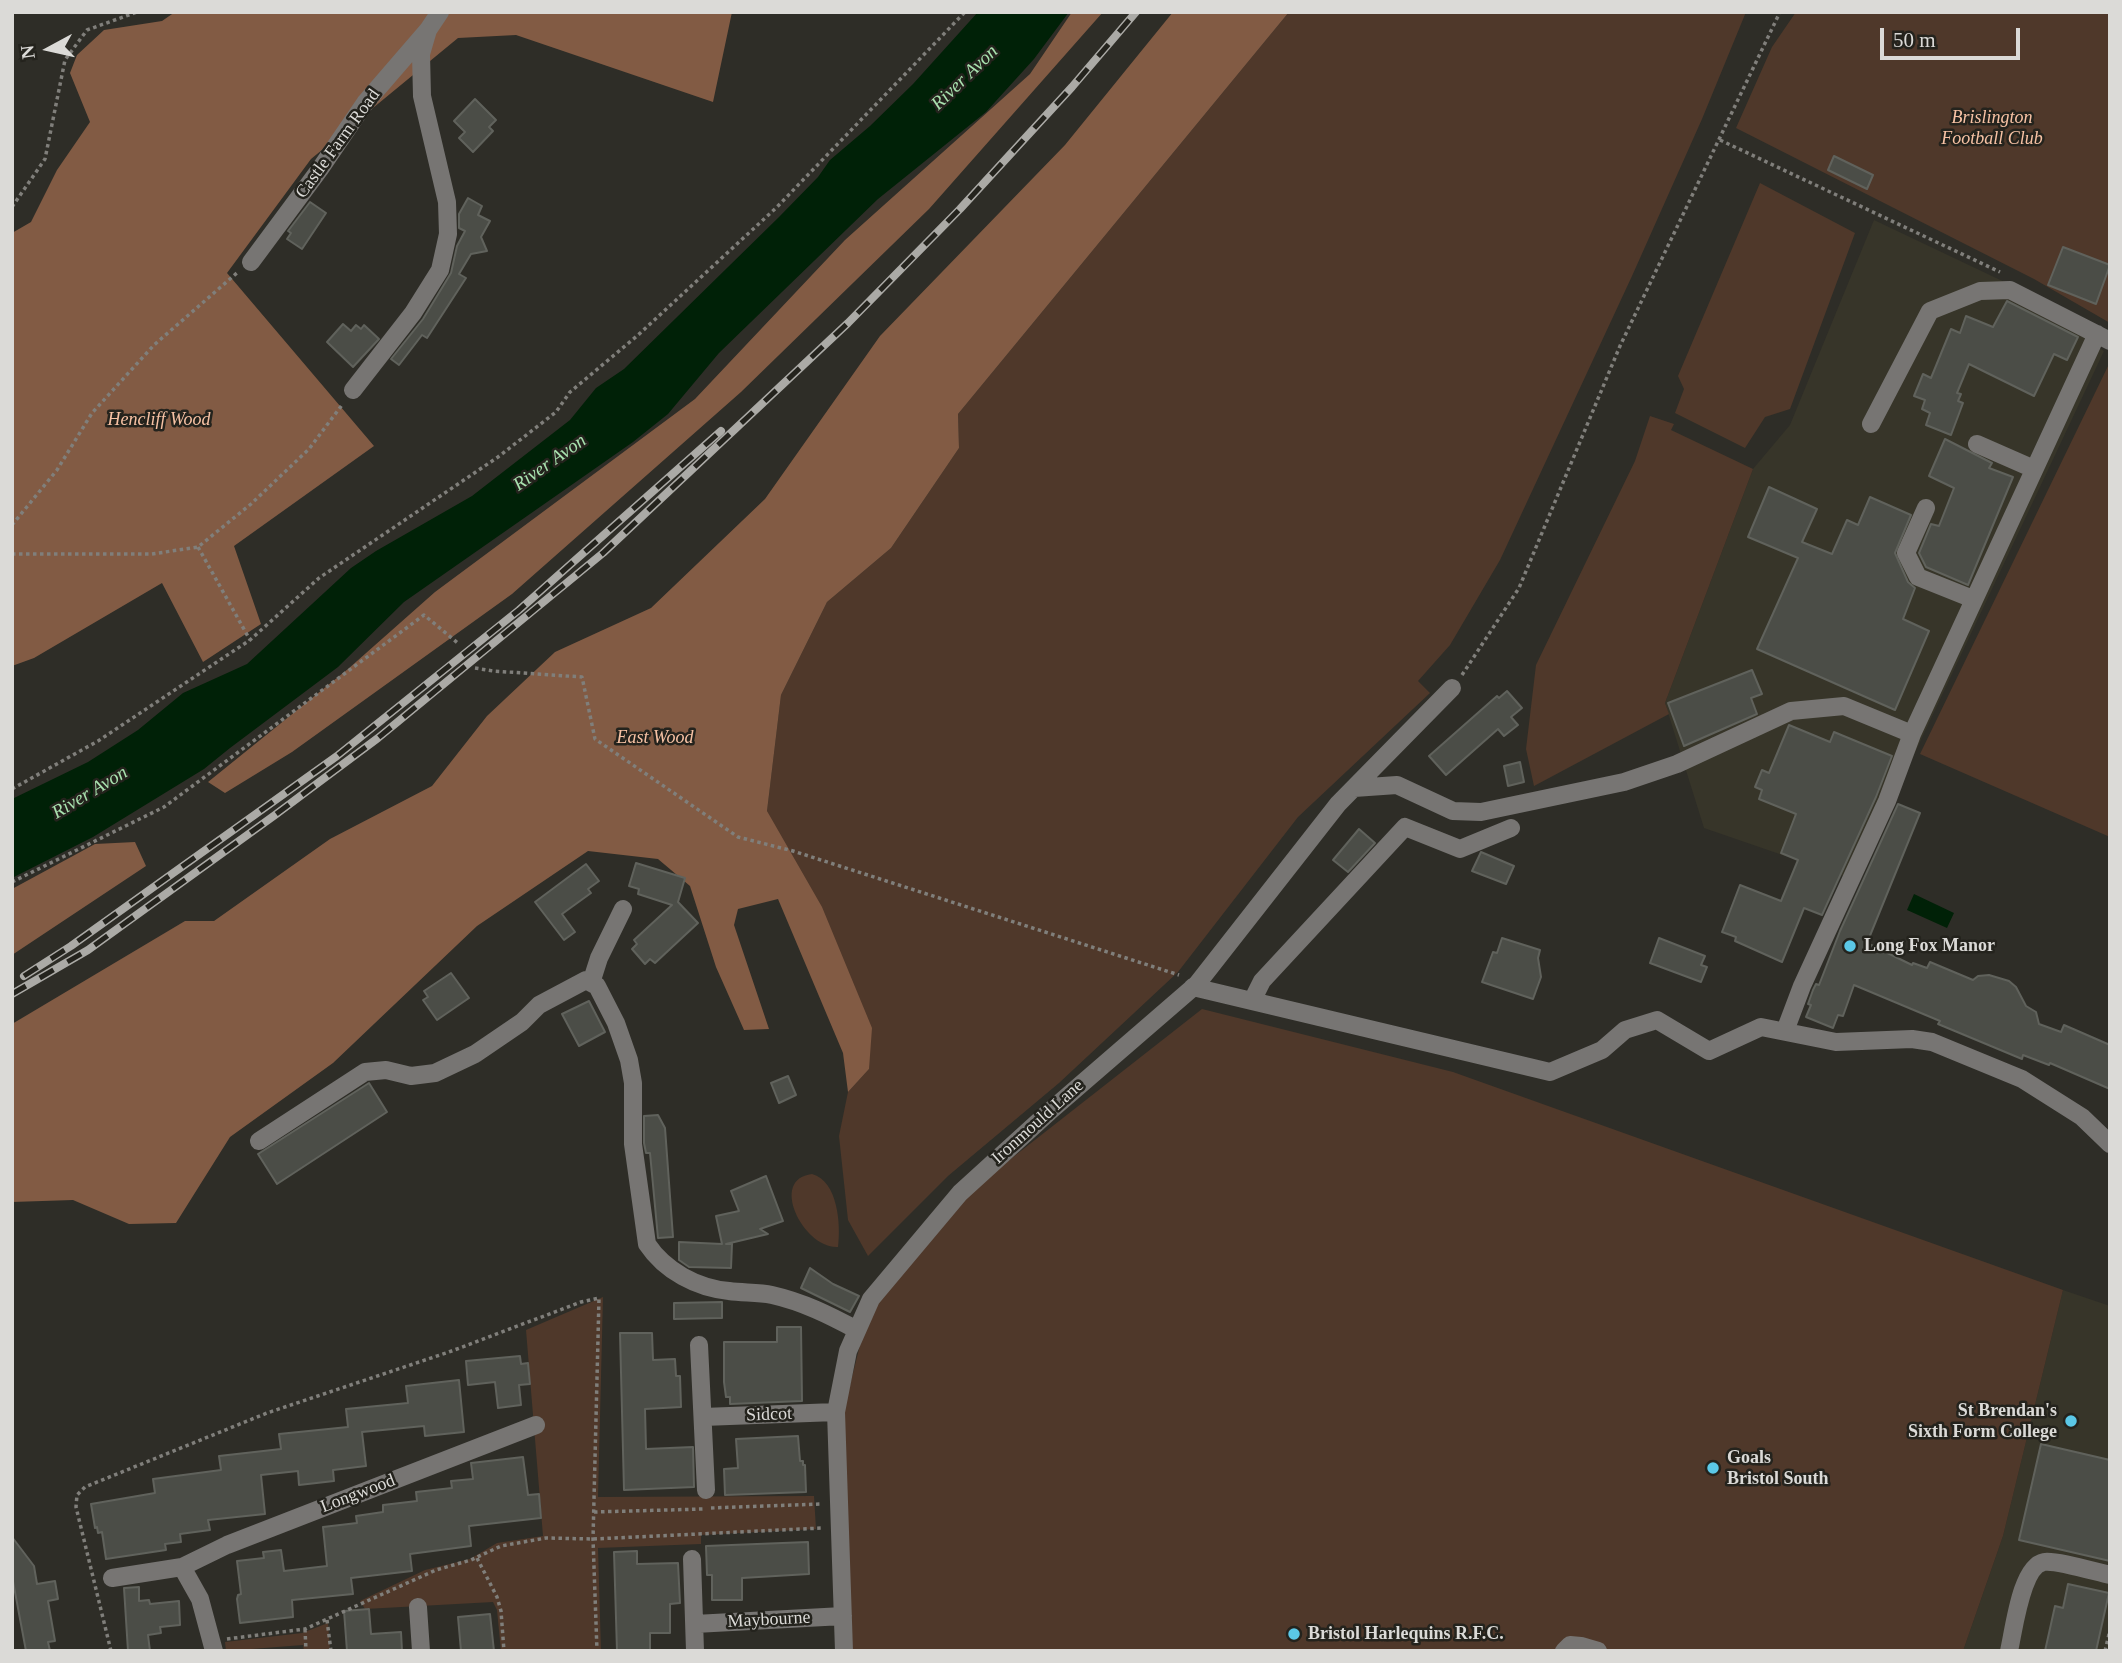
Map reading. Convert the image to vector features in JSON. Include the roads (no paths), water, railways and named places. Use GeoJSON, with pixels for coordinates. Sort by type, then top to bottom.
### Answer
{"type":"FeatureCollection","features":[{"type":"Feature","properties":{"kind":"street","name":"Castle Farm Road"},"geometry":{"type":"LineString","coordinates":[[251,261],[320,169],[365,103],[428,30],[440,12]]}},
{"type":"Feature","properties":{"kind":"street","name":"Castle Farm Road"},"geometry":{"type":"LineString","coordinates":[[353,390],[413,313],[440,270],[448,234],[447,202],[422,96],[421,54],[428,30]]}},
{"type":"Feature","properties":{"kind":"street"},"geometry":{"type":"LineString","coordinates":[[1785,1031],[1802,986],[1887,802],[1912,734],[1973,599],[2034,469],[2104,337],[2010,290],[1980,291],[1930,311],[1871,425]]}},
{"type":"Feature","properties":{"kind":"street"},"geometry":{"type":"LineString","coordinates":[[1977,444],[2034,469]]}},
{"type":"Feature","properties":{"kind":"street"},"geometry":{"type":"LineString","coordinates":[[1926,508],[1906,553],[1918,577],[1973,599]]}},
{"type":"Feature","properties":{"kind":"street","name":"Ironmould Lane"},"geometry":{"type":"LineString","coordinates":[[844,1651],[836,1412],[848,1351],[871,1298],[960,1193],[1195,985],[1338,804],[1452,688]]}},
{"type":"Feature","properties":{"kind":"street"},"geometry":{"type":"LineString","coordinates":[[1354,788],[1397,785],[1453,811],[1481,812],[1625,782],[1677,764],[1791,710],[1844,706],[1912,734]]}},
{"type":"Feature","properties":{"kind":"street"},"geometry":{"type":"LineString","coordinates":[[1252,1001],[1262,981],[1405,827],[1460,849],[1511,828]]}},
{"type":"Feature","properties":{"kind":"street"},"geometry":{"type":"LineString","coordinates":[[591,983],[599,958],[623,909]]}},
{"type":"Feature","properties":{"kind":"street"},"geometry":{"type":"LineString","coordinates":[[260,1140],[365,1072],[387,1070],[411,1076],[435,1073],[475,1054],[522,1022],[539,1005],[586,980],[597,986],[629,1060],[633,1083],[633,1144],[648,1244],[655,1255],[679,1275],[701,1286],[768,1294],[808,1304],[857,1330]]}},
{"type":"Feature","properties":{"kind":"street"},"geometry":{"type":"LineString","coordinates":[[1195,985],[1550,1072],[1602,1050],[1625,1030],[1657,1020],[1709,1051],[1761,1027],[1836,1042],[1912,1039],[1932,1042],[2022,1079],[2082,1117],[2110,1144]]}},
{"type":"Feature","properties":{"kind":"street"},"geometry":{"type":"LineString","coordinates":[[699,1345],[706,1490]]}},
{"type":"Feature","properties":{"kind":"street","name":"Sidcot"},"geometry":{"type":"LineString","coordinates":[[703,1417],[836,1412]]}},
{"type":"Feature","properties":{"kind":"street","name":"Longwood"},"geometry":{"type":"LineString","coordinates":[[112,1578],[182,1567],[228,1545],[536,1424]]}},
{"type":"Feature","properties":{"kind":"street"},"geometry":{"type":"LineString","coordinates":[[692,1559],[695,1651]]}},
{"type":"Feature","properties":{"kind":"street"},"geometry":{"type":"LineString","coordinates":[[2009,1651],[2026,1577],[2035,1566],[2046,1561],[2110,1575]]}},
{"type":"Feature","properties":{"kind":"street"},"geometry":{"type":"LineString","coordinates":[[182,1567],[200,1599],[213,1646]]}},
{"type":"Feature","properties":{"kind":"street"},"geometry":{"type":"LineString","coordinates":[[418,1607],[421,1651]]}},
{"type":"Feature","properties":{"kind":"street","name":"Maybourne"},"geometry":{"type":"LineString","coordinates":[[695,1624],[843,1616]]}},
{"type":"Feature","properties":{"kind":"street"},"geometry":{"type":"LineString","coordinates":[[1564,1651],[1570,1645],[1598,1651]]}},
{"type":"Feature","properties":{"kind":"water","name":"River Avon"},"geometry":{"type":"Polygon","coordinates":[[[978,12],[1069,12],[1034,59],[986,112],[878,199],[719,353],[668,414],[633,442],[404,602],[338,667],[204,769],[93,837],[12,878],[12,799],[88,762],[138,730],[183,693],[247,664],[351,568],[472,496],[570,420],[596,388],[624,369],[779,217],[818,177],[830,160],[913,84],[978,12]]]}},
{"type":"Feature","properties":{"kind":"water"},"geometry":{"type":"Polygon","coordinates":[[[1914,894],[1954,913],[1947,928],[1907,910],[1914,894]]]}},
{"type":"Feature","properties":{"kind":"railway"},"geometry":{"type":"LineString","coordinates":[[12,994],[88,950],[275,815],[378,738],[603,553],[848,323],[960,209],[1072,87],[1136,12]]}},
{"type":"Feature","properties":{"kind":"railway"},"geometry":{"type":"LineString","coordinates":[[24,976],[71,946],[337,756],[519,610],[721,431]]}},
{"type":"Feature","properties":{"kind":"place","name":"Long Fox Manor"},"geometry":{"type":"Point","coordinates":[1850,946]}},
{"type":"Feature","properties":{"kind":"place","name":"St Brendan's Sixth Form College"},"geometry":{"type":"Point","coordinates":[2071,1421]}},
{"type":"Feature","properties":{"kind":"place","name":"Goals Bristol South"},"geometry":{"type":"Point","coordinates":[1713,1468]}},
{"type":"Feature","properties":{"kind":"place","name":"Bristol Harlequins R.F.C."},"geometry":{"type":"Point","coordinates":[1294,1634]}},
{"type":"Feature","properties":{"kind":"park label","name":"Brislington Football Club"},"geometry":{"type":"Point","coordinates":[1992,128]}},
{"type":"Feature","properties":{"kind":"park label","name":"Hencliff Wood"},"geometry":{"type":"Point","coordinates":[159,420]}},
{"type":"Feature","properties":{"kind":"park label","name":"East Wood"},"geometry":{"type":"Point","coordinates":[655,738]}}]}
